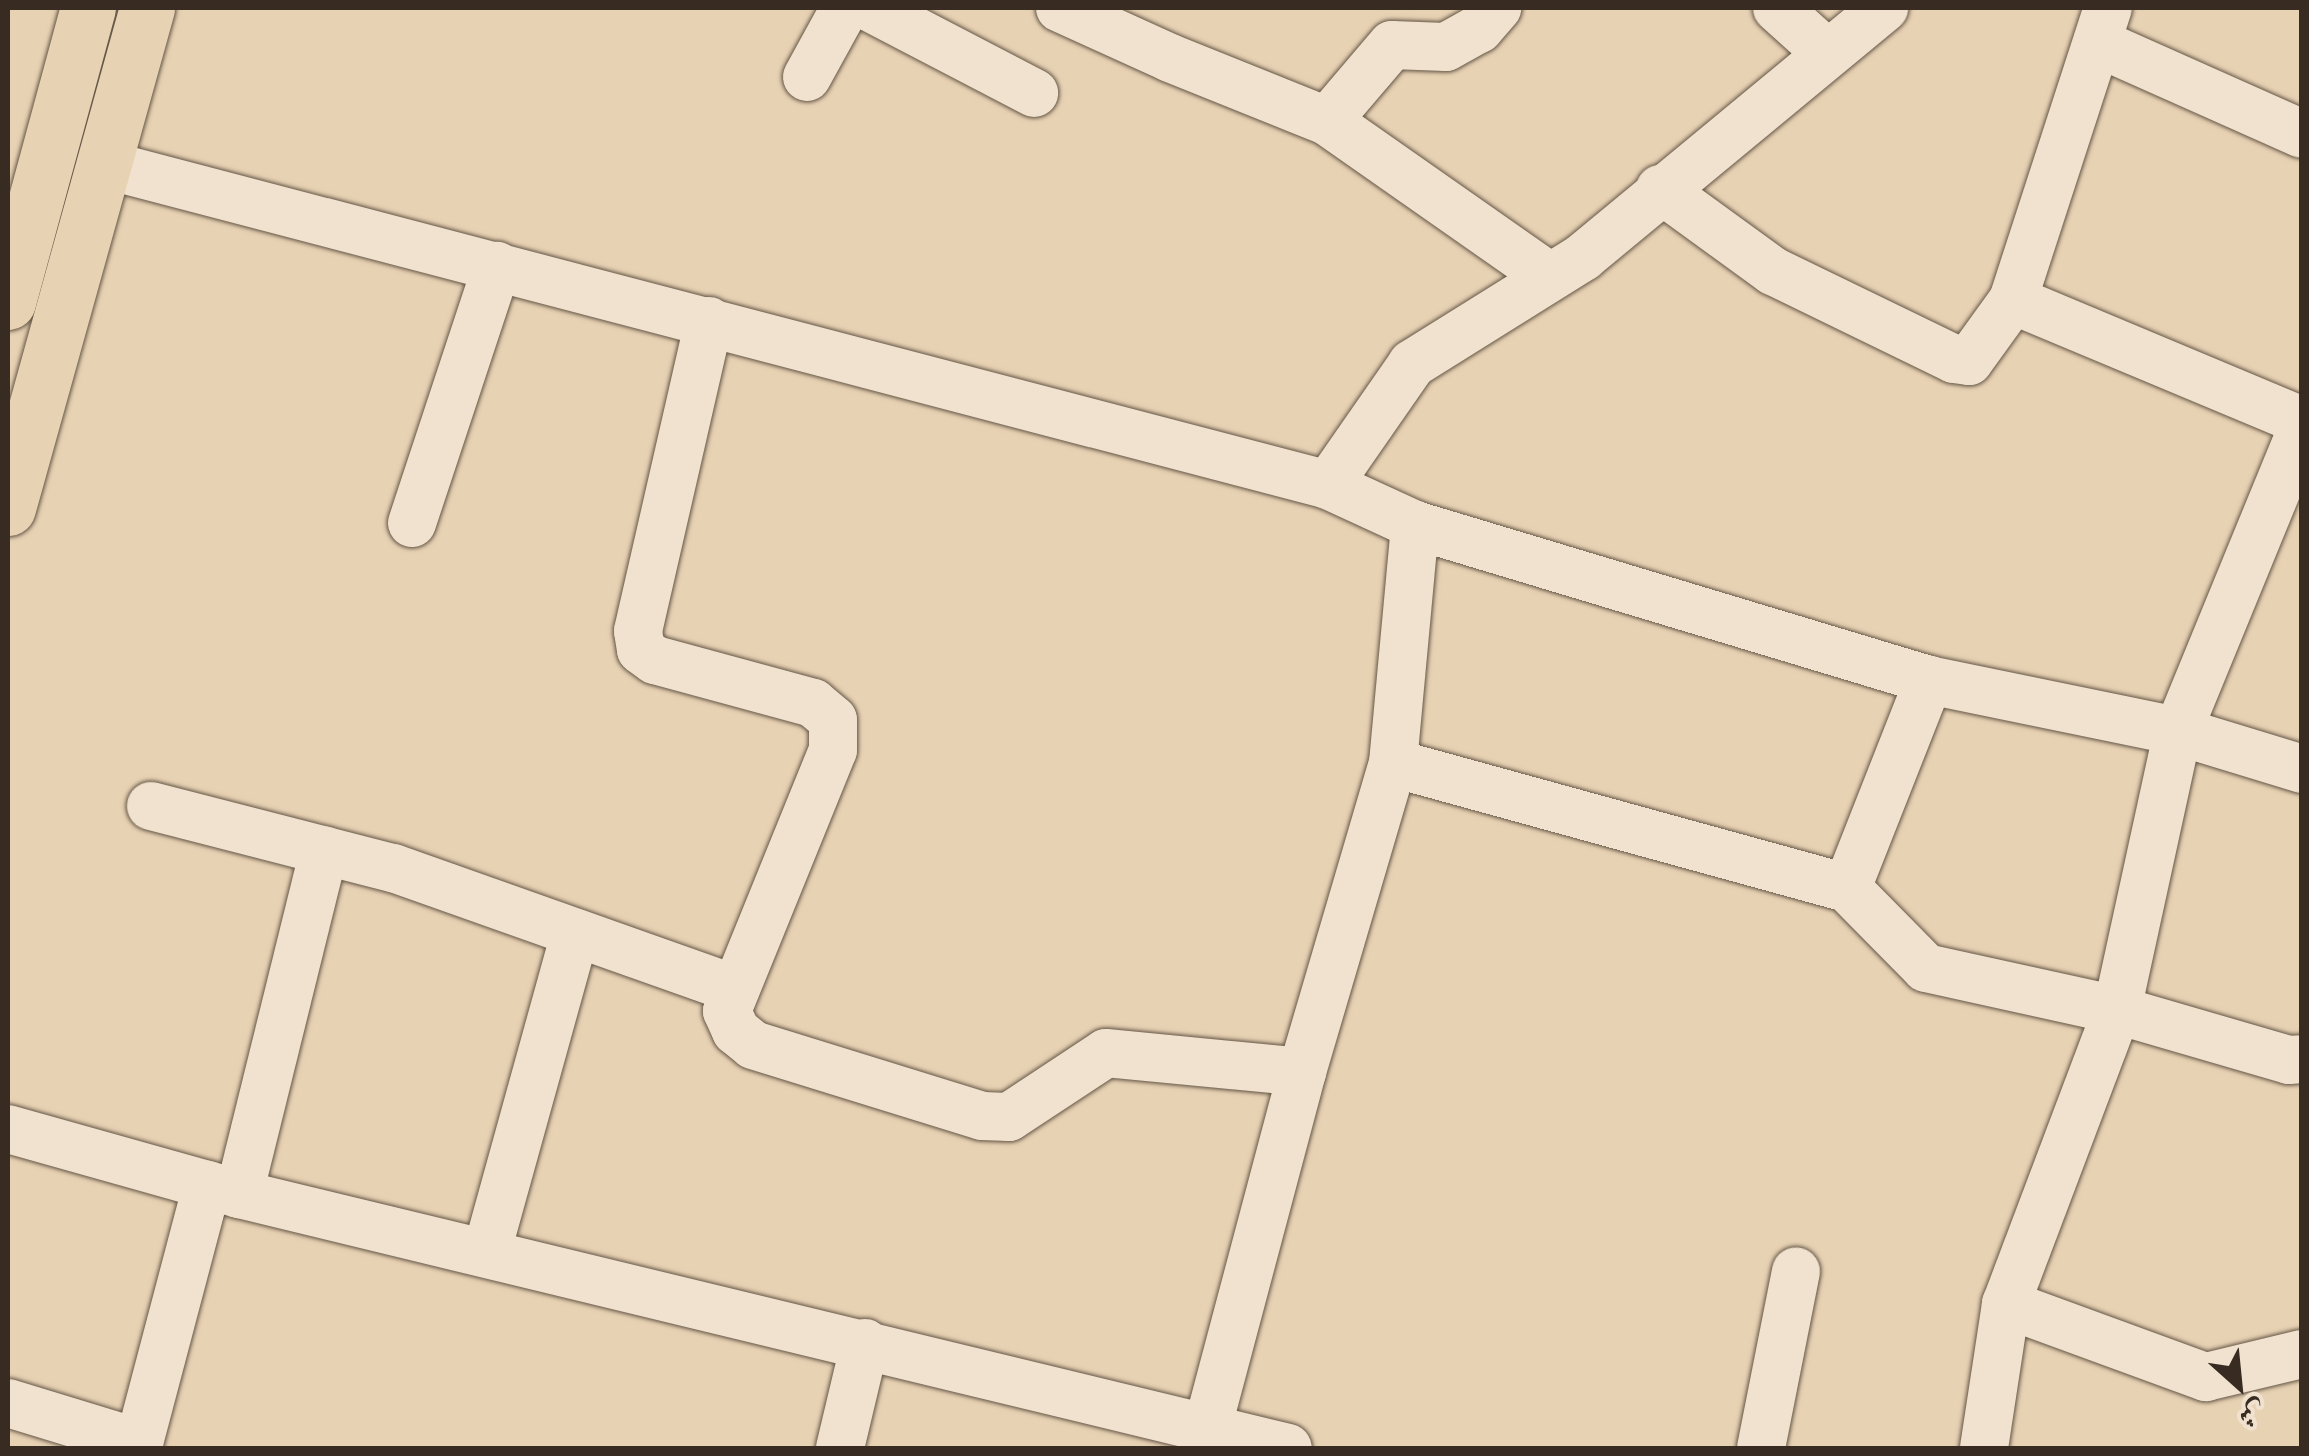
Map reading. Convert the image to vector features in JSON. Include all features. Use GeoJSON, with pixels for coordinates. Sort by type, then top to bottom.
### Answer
{"type":"FeatureCollection","features":[{"type":"Feature","properties":{"kind":"main road"},"geometry":{"type":"LineString","coordinates":[[8,302],[27,179],[88,8]]}},
{"type":"Feature","properties":{"kind":"main road"},"geometry":{"type":"LineString","coordinates":[[8,508],[147,8]]}},
{"type":"Feature","properties":{"kind":"street"},"geometry":{"type":"LineString","coordinates":[[807,77],[845,8]]}},
{"type":"Feature","properties":{"kind":"street"},"geometry":{"type":"LineString","coordinates":[[871,8],[1034,93]]}},
{"type":"Feature","properties":{"kind":"street"},"geometry":{"type":"LineString","coordinates":[[1060,8],[1170,58],[1327,121],[1550,277]]}},
{"type":"Feature","properties":{"kind":"street"},"geometry":{"type":"LineString","coordinates":[[1327,121],[1392,45],[1446,47],[1479,29],[1497,8]]}},
{"type":"Feature","properties":{"kind":"street"},"geometry":{"type":"LineString","coordinates":[[1777,8],[1827,54]]}},
{"type":"Feature","properties":{"kind":"street"},"geometry":{"type":"LineString","coordinates":[[1328,485],[1412,364],[1583,257],[1660,189],[1884,8]]}},
{"type":"Feature","properties":{"kind":"street"},"geometry":{"type":"LineString","coordinates":[[1660,189],[1773,271],[1954,359],[1969,360],[2014,300],[2103,25],[2302,134]]}},
{"type":"Feature","properties":{"kind":"street"},"geometry":{"type":"LineString","coordinates":[[103,164],[1328,485],[1415,525],[1929,680],[2178,732],[2302,769]]}},
{"type":"Feature","properties":{"kind":"street"},"geometry":{"type":"LineString","coordinates":[[412,523],[496,266]]}},
{"type":"Feature","properties":{"kind":"street"},"geometry":{"type":"LineString","coordinates":[[1984,1448],[2006,1304],[2117,1010],[2178,732],[2302,424],[2014,300]]}},
{"type":"Feature","properties":{"kind":"street"},"geometry":{"type":"LineString","coordinates":[[709,321],[638,631],[642,650],[655,660],[812,703],[832,720],[833,750],[727,1012],[736,1031],[752,1045],[982,1116],[1009,1117],[1106,1053],[1302,1072]]}},
{"type":"Feature","properties":{"kind":"street"},"geometry":{"type":"LineString","coordinates":[[1204,1439],[1302,1072],[1393,762],[1415,525]]}},
{"type":"Feature","properties":{"kind":"street"},"geometry":{"type":"LineString","coordinates":[[1847,888],[1929,680]]}},
{"type":"Feature","properties":{"kind":"street"},"geometry":{"type":"LineString","coordinates":[[1393,762],[1847,888],[1926,968],[2117,1010],[2289,1060],[2302,1059]]}},
{"type":"Feature","properties":{"kind":"street"},"geometry":{"type":"LineString","coordinates":[[151,806],[393,868],[734,990]]}},
{"type":"Feature","properties":{"kind":"street"},"geometry":{"type":"LineString","coordinates":[[8,1403],[139,1444],[223,1189],[324,850]]}},
{"type":"Feature","properties":{"kind":"street"},"geometry":{"type":"LineString","coordinates":[[487,1251],[574,933]]}},
{"type":"Feature","properties":{"kind":"street"},"geometry":{"type":"LineString","coordinates":[[8,1129],[223,1189],[864,1343],[1204,1439],[1288,1448]]}},
{"type":"Feature","properties":{"kind":"street"},"geometry":{"type":"LineString","coordinates":[[1761,1448],[1796,1271]]}},
{"type":"Feature","properties":{"kind":"street"},"geometry":{"type":"LineString","coordinates":[[2006,1304],[2206,1377],[2302,1354]]}},
{"type":"Feature","properties":{"kind":"street"},"geometry":{"type":"LineString","coordinates":[[840,1448],[864,1343]]}}]}
